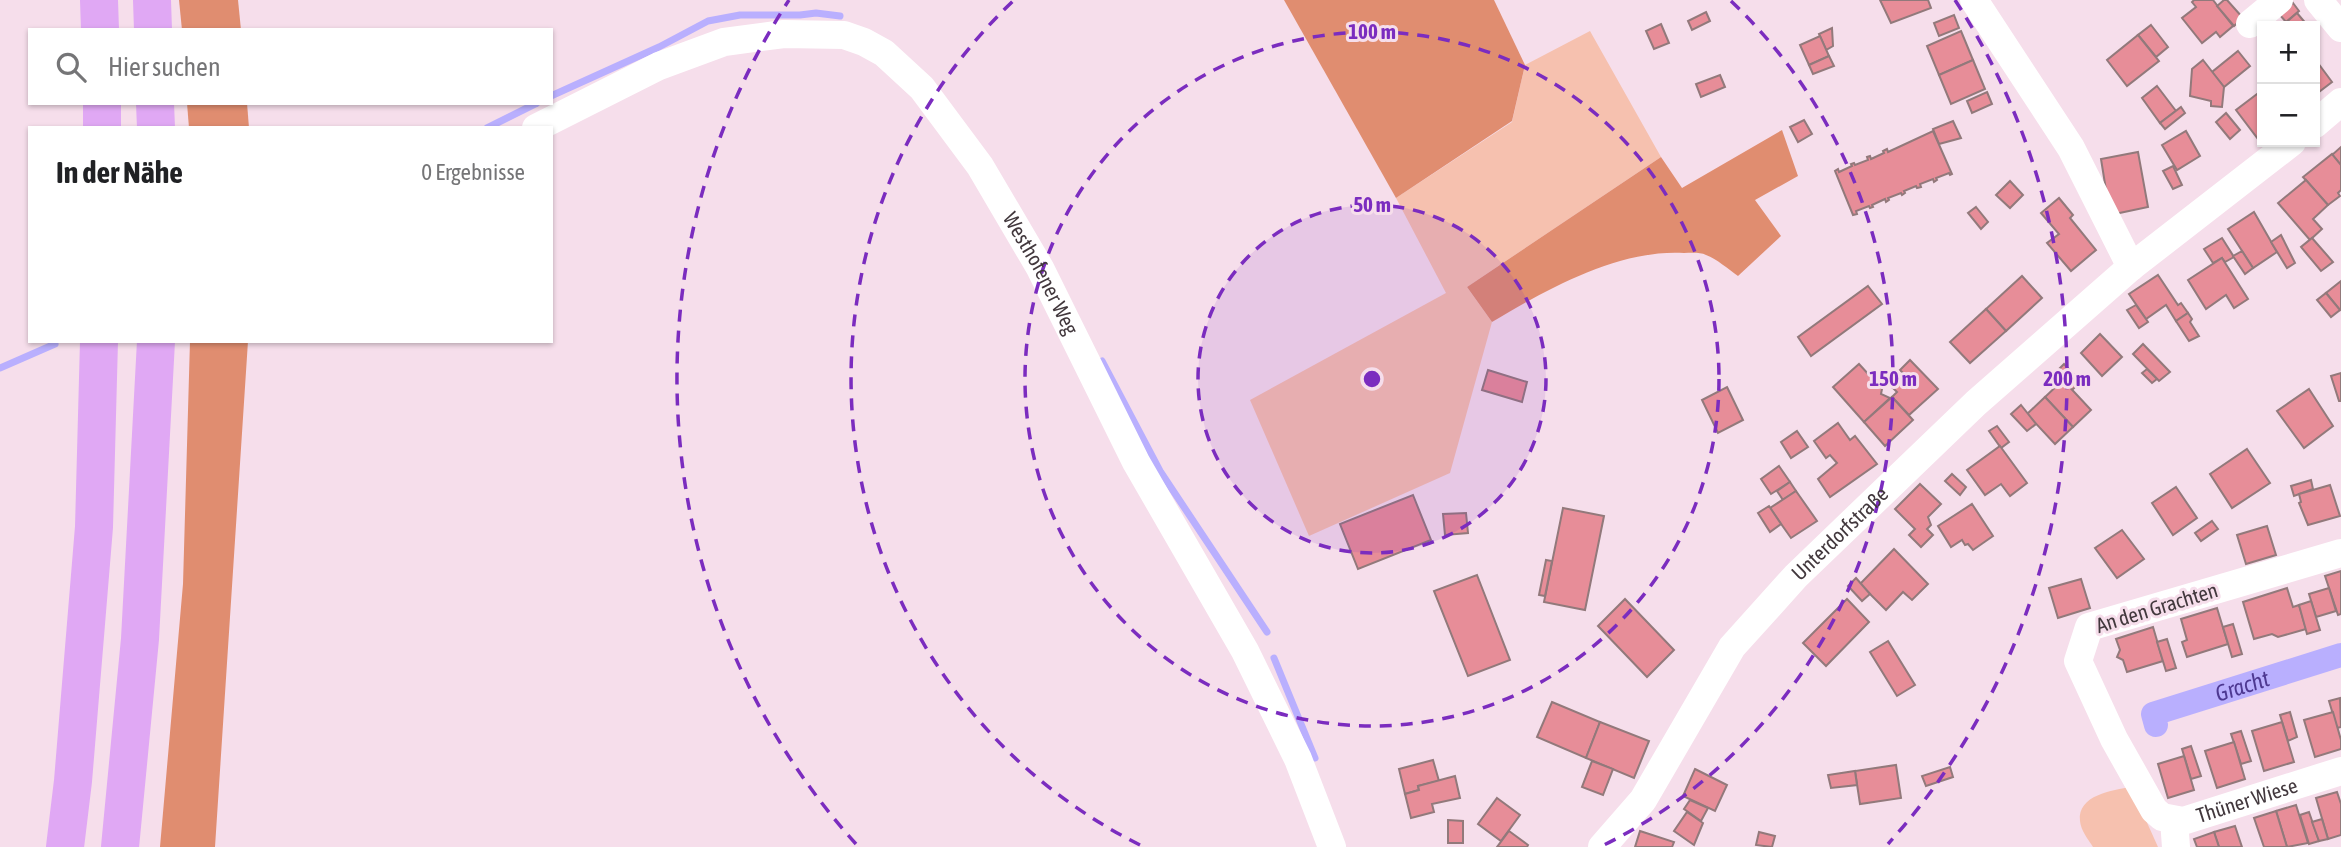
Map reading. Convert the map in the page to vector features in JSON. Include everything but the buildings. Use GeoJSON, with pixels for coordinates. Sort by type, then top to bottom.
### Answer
{"type":"FeatureCollection","features":[{"type":"Feature","properties":{"kind":"highway"},"geometry":{"type":"LineString","coordinates":[[99,0],[100,28]]}},
{"type":"Feature","properties":{"kind":"highway"},"geometry":{"type":"LineString","coordinates":[[152,0],[152,28]]}},
{"type":"Feature","properties":{"kind":"highway"},"geometry":{"type":"LineString","coordinates":[[102,105],[102,126]]}},
{"type":"Feature","properties":{"kind":"highway"},"geometry":{"type":"LineString","coordinates":[[155,105],[156,126]]}},
{"type":"Feature","properties":{"kind":"highway"},"geometry":{"type":"LineString","coordinates":[[65,847],[94,527],[99,343]]}},
{"type":"Feature","properties":{"kind":"highway"},"geometry":{"type":"LineString","coordinates":[[120,847],[140,639],[156,343]]}},
{"type":"Feature","properties":{"kind":"highway"},"geometry":{"type":"LineString","coordinates":[[139,847],[140,639]]}},
{"type":"Feature","properties":{"kind":"street"},"geometry":{"type":"LineString","coordinates":[[1974,0],[2071,148],[2131,267]]}},
{"type":"Feature","properties":{"kind":"street"},"geometry":{"type":"LineString","coordinates":[[2250,24],[2279,0]]}},
{"type":"Feature","properties":{"kind":"street"},"geometry":{"type":"LineString","coordinates":[[2318,0],[2341,28]]}},
{"type":"Feature","properties":{"kind":"street","name":"Westhofener Weg"},"geometry":{"type":"LineString","coordinates":[[540,126],[659,66],[724,42],[785,34],[844,35],[864,42],[884,54],[922,88],[980,166],[1040,268],[1136,461],[1245,651],[1298,759],[1332,847]]}},
{"type":"Feature","properties":{"kind":"street"},"geometry":{"type":"LineString","coordinates":[[2320,120],[2341,102]]}},
{"type":"Feature","properties":{"kind":"street","name":"Unterdorfstraße"},"geometry":{"type":"LineString","coordinates":[[1602,847],[1643,800],[1732,647],[1780,594],[1976,403],[2131,267],[2286,147]]}},
{"type":"Feature","properties":{"kind":"street","name":"An den Grachten"},"geometry":{"type":"LineString","coordinates":[[2114,739],[2078,661],[2089,626],[2341,553]]}},
{"type":"Feature","properties":{"kind":"street","name":"Thüner Wiese"},"geometry":{"type":"LineString","coordinates":[[2114,739],[2154,810],[2175,833],[2183,821],[2341,771]]}},
{"type":"Feature","properties":{"kind":"shaded area"},"geometry":{"type":"Polygon","coordinates":[[[179,0],[238,0],[241,28],[182,28],[179,0]]]}},
{"type":"Feature","properties":{"kind":"shaded area"},"geometry":{"type":"Polygon","coordinates":[[[1284,0],[1494,0],[1525,65],[1512,121],[1396,198],[1284,0]]]}},
{"type":"Feature","properties":{"kind":"shaded area"},"geometry":{"type":"Polygon","coordinates":[[[1590,31],[1661,157],[1467,287],[1492,322],[1450,473],[1309,536],[1250,400],[1446,293],[1396,198],[1512,122],[1525,65],[1590,31]]]}},
{"type":"Feature","properties":{"kind":"shaded area"},"geometry":{"type":"Polygon","coordinates":[[[187,105],[247,105],[249,126],[189,126],[187,105]]]}},
{"type":"Feature","properties":{"kind":"shaded area"},"geometry":{"type":"Polygon","coordinates":[[[1782,130],[1798,176],[1755,200],[1781,236],[1738,276],[1701,253],[1659,253],[1634,257],[1584,274],[1492,322],[1467,287],[1661,157],[1682,188],[1782,130]]]}},
{"type":"Feature","properties":{"kind":"shaded area"},"geometry":{"type":"Polygon","coordinates":[[[190,343],[248,343],[215,847],[160,847],[183,584],[190,343]]]}},
{"type":"Feature","properties":{"kind":"shaded area"},"geometry":{"type":"Polygon","coordinates":[[[2131,787],[2158,847],[2093,847],[2080,821],[2084,805],[2098,795],[2131,787]]]}},
{"type":"Feature","properties":{"kind":"waterway"},"geometry":{"type":"LineString","coordinates":[[553,95],[659,47],[708,21],[740,15],[816,13],[840,16]]}},
{"type":"Feature","properties":{"kind":"waterway"},"geometry":{"type":"LineString","coordinates":[[491,126],[533,105]]}},
{"type":"Feature","properties":{"kind":"waterway"},"geometry":{"type":"LineString","coordinates":[[0,368],[55,344]]}},
{"type":"Feature","properties":{"kind":"waterway"},"geometry":{"type":"LineString","coordinates":[[1102,361],[1160,471],[1267,632]]}},
{"type":"Feature","properties":{"kind":"waterway","name":"Gracht"},"geometry":{"type":"LineString","coordinates":[[2156,725],[2153,714],[2341,655]]}},
{"type":"Feature","properties":{"kind":"waterway"},"geometry":{"type":"LineString","coordinates":[[1274,658],[1315,758]]}}]}
